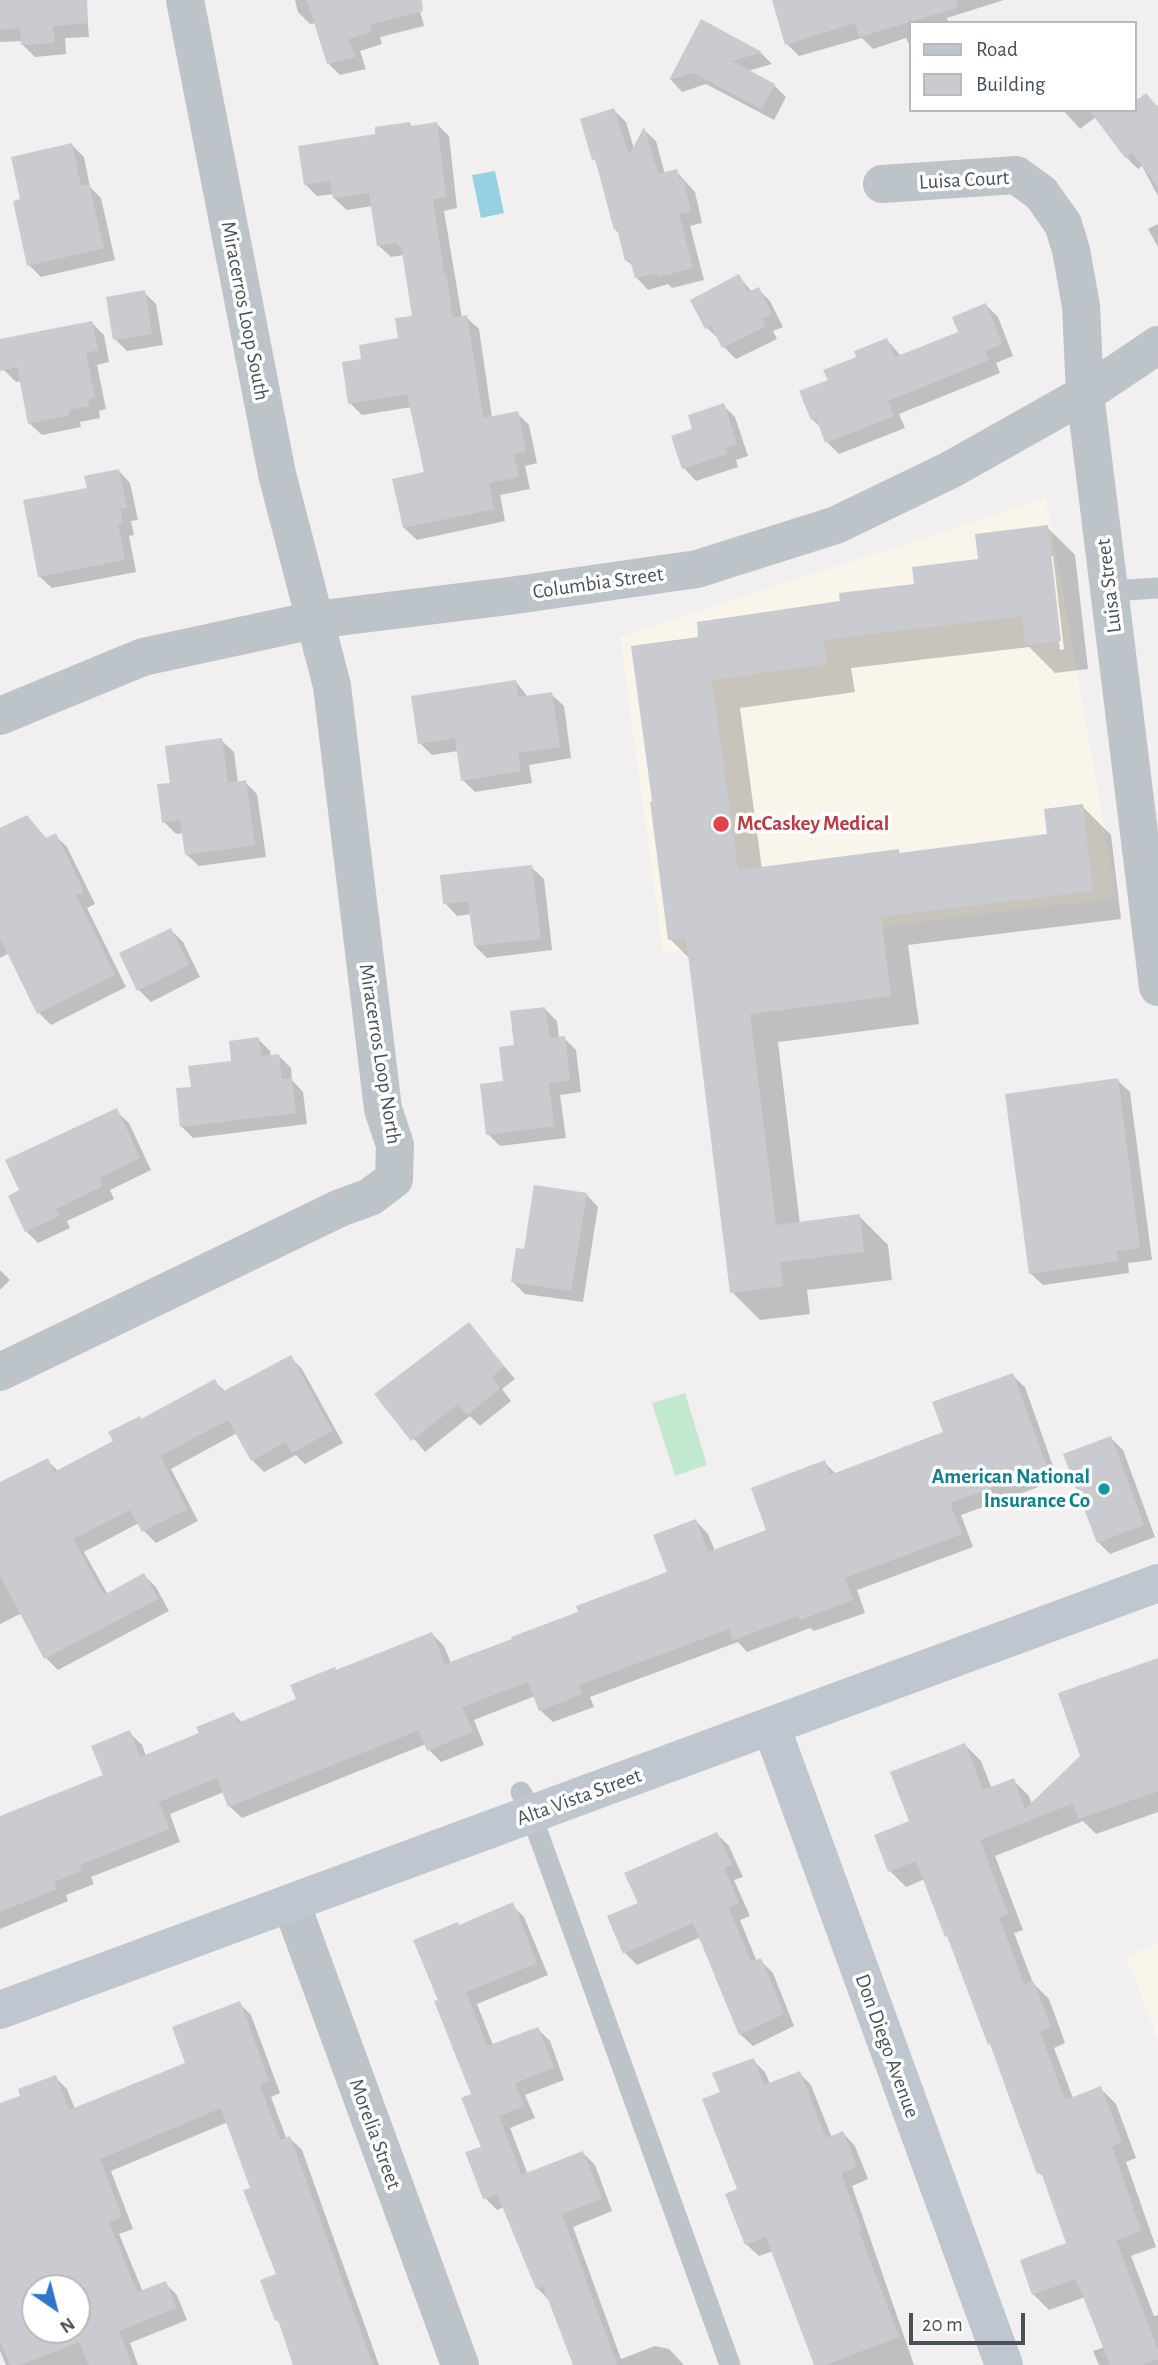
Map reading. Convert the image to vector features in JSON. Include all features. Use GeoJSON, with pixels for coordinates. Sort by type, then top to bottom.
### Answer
{"type":"FeatureCollection","features":[{"type":"Feature","properties":{"kind":"street","name":"Miracerros Loop South"},"geometry":{"type":"LineString","coordinates":[[185,0],[276,474],[314,620]]}},
{"type":"Feature","properties":{"kind":"street","name":"Luisa Court"},"geometry":{"type":"LineString","coordinates":[[882,184],[1016,175],[1041,192]]}},
{"type":"Feature","properties":{"kind":"street","name":"Luisa Street"},"geometry":{"type":"LineString","coordinates":[[1041,192],[1063,223],[1081,306],[1086,394],[1154,920],[1158,987]]}},
{"type":"Feature","properties":{"kind":"street","name":"Columbia Street"},"geometry":{"type":"LineString","coordinates":[[0,716],[143,656],[314,620],[698,569],[836,525],[950,470],[1086,394],[1158,345]]}},
{"type":"Feature","properties":{"kind":"street","name":"Miracerros Loop North"},"geometry":{"type":"LineString","coordinates":[[0,1372],[340,1208],[370,1197],[394,1179],[395,1145],[383,1109],[339,726],[332,686],[314,620]]}},
{"type":"Feature","properties":{"kind":"street","name":"Alta Vista Street"},"geometry":{"type":"LineString","coordinates":[[0,2010],[291,1903],[526,1803],[771,1726],[1158,1583]]}},
{"type":"Feature","properties":{"kind":"street","name":"Don Diego Avenue"},"geometry":{"type":"LineString","coordinates":[[771,1726],[1004,2365]]}},
{"type":"Feature","properties":{"kind":"street","name":"Morelia Street"},"geometry":{"type":"LineString","coordinates":[[291,1903],[460,2365]]}},
{"type":"Feature","properties":{"kind":"lane"},"geometry":{"type":"LineString","coordinates":[[1110,591],[1158,588]]}},
{"type":"Feature","properties":{"kind":"lane"},"geometry":{"type":"LineString","coordinates":[[526,1803],[730,2365]]}},
{"type":"Feature","properties":{"kind":"shaded area"},"geometry":{"type":"Polygon","coordinates":[[[1046,498],[1117,898],[663,953],[620,637],[1046,498]]]}},
{"type":"Feature","properties":{"kind":"shaded area"},"geometry":{"type":"Polygon","coordinates":[[[1158,1944],[1158,2039],[1126,1956],[1158,1944]]]}},
{"type":"Feature","properties":{"kind":"green space"},"geometry":{"type":"Polygon","coordinates":[[[685,1393],[707,1465],[675,1476],[652,1403],[685,1393]]]}},
{"type":"Feature","properties":{"kind":"water"},"geometry":{"type":"Polygon","coordinates":[[[495,171],[504,213],[481,218],[472,175],[495,171]]]}},
{"type":"Feature","properties":{"kind":"building"},"geometry":{"type":"Polygon","coordinates":[[[0,0],[87,0],[88,23],[53,26],[55,43],[21,45],[20,28],[0,30],[0,0]]]}},
{"type":"Feature","properties":{"kind":"building"},"geometry":{"type":"Polygon","coordinates":[[[307,0],[422,0],[423,11],[369,25],[371,32],[349,39],[355,57],[327,64],[307,0]]]}},
{"type":"Feature","properties":{"kind":"building"},"geometry":{"type":"Polygon","coordinates":[[[772,0],[956,0],[957,8],[859,37],[855,23],[785,45],[772,0]]]}},
{"type":"Feature","properties":{"kind":"building"},"geometry":{"type":"Polygon","coordinates":[[[701,19],[762,52],[732,61],[775,84],[762,109],[693,73],[669,80],[701,19]]]}},
{"type":"Feature","properties":{"kind":"building"},"geometry":{"type":"Polygon","coordinates":[[[1146,93],[1158,108],[1158,187],[1132,152],[1125,158],[1090,112],[1137,112],[1137,100],[1146,93]]]}},
{"type":"Feature","properties":{"kind":"building"},"geometry":{"type":"Polygon","coordinates":[[[614,108],[629,155],[644,127],[658,174],[677,169],[679,179],[683,178],[691,211],[679,214],[693,268],[658,277],[657,273],[635,278],[630,260],[625,261],[595,159],[592,160],[580,119],[614,108]]]}},
{"type":"Feature","properties":{"kind":"building"},"geometry":{"type":"Polygon","coordinates":[[[410,122],[411,126],[437,122],[446,197],[433,199],[444,273],[453,318],[467,315],[483,418],[518,411],[526,451],[514,454],[519,477],[489,483],[494,509],[403,528],[392,479],[424,472],[407,394],[348,404],[342,362],[361,359],[359,345],[398,338],[395,318],[412,316],[401,246],[397,246],[397,243],[377,246],[369,193],[333,198],[330,181],[304,185],[298,146],[375,134],[375,127],[410,122]]]}},
{"type":"Feature","properties":{"kind":"building"},"geometry":{"type":"Polygon","coordinates":[[[72,143],[81,186],[89,184],[104,248],[27,266],[13,201],[20,199],[11,157],[72,143]]]}},
{"type":"Feature","properties":{"kind":"building"},"geometry":{"type":"Polygon","coordinates":[[[739,274],[748,292],[759,287],[772,314],[762,319],[766,326],[722,348],[711,326],[705,329],[690,300],[739,274]]]}},
{"type":"Feature","properties":{"kind":"building"},"geometry":{"type":"Polygon","coordinates":[[[145,290],[152,334],[113,340],[106,297],[145,290]]]}},
{"type":"Feature","properties":{"kind":"building"},"geometry":{"type":"Polygon","coordinates":[[[986,303],[1002,344],[985,351],[989,360],[888,401],[894,416],[825,443],[816,418],[811,420],[799,391],[828,380],[823,370],[856,357],[854,351],[887,338],[895,357],[958,332],[952,317],[986,303]]]}},
{"type":"Feature","properties":{"kind":"building"},"geometry":{"type":"Polygon","coordinates":[[[92,321],[98,350],[86,353],[95,397],[88,399],[89,406],[69,410],[70,415],[28,424],[17,367],[0,371],[0,339],[92,321]]]}},
{"type":"Feature","properties":{"kind":"building"},"geometry":{"type":"Polygon","coordinates":[[[724,403],[737,444],[725,448],[727,454],[682,469],[671,436],[692,429],[688,415],[724,403]]]}},
{"type":"Feature","properties":{"kind":"building"},"geometry":{"type":"Polygon","coordinates":[[[119,469],[127,508],[120,509],[123,523],[118,524],[125,560],[38,577],[23,500],[87,488],[84,476],[119,469]]]}},
{"type":"Feature","properties":{"kind":"building"},"geometry":{"type":"Polygon","coordinates":[[[1048,525],[1061,641],[1025,645],[1022,616],[824,640],[827,664],[712,680],[738,870],[899,849],[899,853],[1047,834],[1044,809],[1083,804],[1093,891],[881,917],[891,996],[750,1014],[776,1225],[860,1214],[864,1252],[780,1262],[783,1286],[730,1293],[686,938],[668,940],[631,646],[698,637],[697,622],[840,601],[839,593],[914,584],[912,567],[978,559],[975,534],[1048,525]]]}},
{"type":"Feature","properties":{"kind":"building"},"geometry":{"type":"Polygon","coordinates":[[[516,680],[519,697],[552,692],[560,747],[518,753],[521,771],[461,781],[455,738],[418,744],[411,696],[516,680]]]}},
{"type":"Feature","properties":{"kind":"building"},"geometry":{"type":"Polygon","coordinates":[[[222,738],[228,783],[246,780],[255,845],[185,855],[180,820],[162,823],[157,784],[170,783],[165,746],[222,738]]]}},
{"type":"Feature","properties":{"kind":"building"},"geometry":{"type":"Polygon","coordinates":[[[27,815],[46,838],[56,833],[84,892],[76,895],[115,975],[37,1014],[0,938],[0,828],[27,815]]]}},
{"type":"Feature","properties":{"kind":"building"},"geometry":{"type":"Polygon","coordinates":[[[532,865],[541,939],[474,946],[468,901],[443,904],[440,875],[532,865]]]}},
{"type":"Feature","properties":{"kind":"building"},"geometry":{"type":"Polygon","coordinates":[[[171,928],[189,965],[137,991],[119,953],[171,928]]]}},
{"type":"Feature","properties":{"kind":"building"},"geometry":{"type":"Polygon","coordinates":[[[545,1007],[550,1038],[565,1036],[570,1080],[549,1083],[554,1126],[486,1135],[480,1084],[503,1081],[499,1047],[514,1045],[510,1011],[545,1007]]]}},
{"type":"Feature","properties":{"kind":"building"},"geometry":{"type":"Polygon","coordinates":[[[259,1037],[261,1056],[279,1054],[282,1079],[292,1078],[296,1113],[180,1127],[176,1088],[191,1087],[188,1066],[231,1061],[229,1041],[259,1037]]]}},
{"type":"Feature","properties":{"kind":"building"},"geometry":{"type":"Polygon","coordinates":[[[1118,1078],[1140,1248],[1116,1251],[1118,1261],[1029,1274],[1005,1094],[1118,1078]]]}},
{"type":"Feature","properties":{"kind":"building"},"geometry":{"type":"Polygon","coordinates":[[[117,1108],[140,1158],[99,1178],[103,1186],[56,1209],[59,1216],[25,1232],[8,1196],[19,1190],[5,1160],[117,1108]]]}},
{"type":"Feature","properties":{"kind":"building"},"geometry":{"type":"Polygon","coordinates":[[[534,1185],[587,1193],[571,1291],[511,1282],[516,1248],[524,1249],[534,1185]]]}},
{"type":"Feature","properties":{"kind":"building"},"geometry":{"type":"Polygon","coordinates":[[[469,1322],[504,1366],[492,1377],[500,1388],[467,1415],[458,1404],[411,1441],[374,1394],[469,1322]]]}},
{"type":"Feature","properties":{"kind":"building"},"geometry":{"type":"Polygon","coordinates":[[[291,1355],[332,1431],[292,1453],[286,1442],[251,1461],[228,1420],[160,1456],[187,1509],[142,1532],[130,1510],[73,1539],[104,1595],[144,1573],[158,1599],[44,1659],[0,1575],[0,1482],[48,1458],[54,1472],[113,1441],[108,1432],[140,1416],[141,1419],[215,1379],[222,1392],[291,1355]]]}},
{"type":"Feature","properties":{"kind":"building"},"geometry":{"type":"Polygon","coordinates":[[[1013,1373],[1047,1467],[950,1503],[962,1534],[845,1578],[853,1600],[800,1620],[798,1616],[733,1640],[729,1629],[579,1685],[582,1694],[539,1711],[528,1682],[462,1707],[473,1732],[427,1751],[419,1730],[228,1807],[217,1778],[159,1802],[169,1829],[80,1865],[82,1871],[54,1882],[57,1889],[0,1912],[0,1816],[103,1775],[91,1746],[130,1730],[140,1757],[199,1733],[196,1727],[234,1712],[238,1723],[296,1699],[290,1685],[432,1632],[445,1664],[512,1639],[511,1637],[578,1612],[576,1606],[667,1572],[653,1535],[696,1519],[708,1552],[766,1530],[751,1488],[825,1460],[830,1475],[943,1432],[932,1402],[1013,1373]]]}},
{"type":"Feature","properties":{"kind":"building","name":"American National Insurance Co"},"geometry":{"type":"Polygon","coordinates":[[[1111,1436],[1144,1525],[1097,1543],[1063,1454],[1111,1436]]]}},
{"type":"Feature","properties":{"kind":"building"},"geometry":{"type":"Polygon","coordinates":[[[1158,1658],[1158,1791],[1078,1819],[1073,1803],[980,1840],[1008,1914],[999,1917],[1024,1984],[1033,1981],[1051,2027],[1040,2032],[1065,2100],[1101,2086],[1122,2142],[1112,2146],[1141,2231],[1116,2240],[1158,2350],[1158,2359],[1142,2365],[1110,2365],[1076,2279],[1032,2295],[1020,2260],[1066,2243],[1041,2172],[1037,2174],[990,2044],[988,2045],[916,1861],[888,1872],[874,1835],[909,1821],[890,1772],[965,1743],[983,1790],[1014,1778],[1025,1809],[1080,1756],[1058,1693],[1158,1658]]]}},
{"type":"Feature","properties":{"kind":"building"},"geometry":{"type":"Polygon","coordinates":[[[717,1832],[732,1865],[724,1868],[739,1903],[729,1908],[751,1962],[761,1958],[784,2014],[739,2035],[693,1923],[623,1954],[607,1916],[638,1903],[624,1873],[717,1832]]]}},
{"type":"Feature","properties":{"kind":"building"},"geometry":{"type":"Polygon","coordinates":[[[513,1902],[537,1963],[466,1992],[487,2046],[538,2027],[554,2068],[515,2083],[524,2106],[499,2116],[521,2175],[583,2151],[602,2199],[562,2214],[617,2365],[573,2365],[543,2286],[536,2289],[497,2194],[483,2199],[465,2152],[481,2147],[461,2098],[471,2094],[434,2001],[438,2000],[413,1940],[458,1922],[459,1925],[513,1902]]]}},
{"type":"Feature","properties":{"kind":"building"},"geometry":{"type":"Polygon","coordinates":[[[240,2001],[269,2081],[260,2085],[280,2140],[290,2136],[373,2365],[293,2365],[278,2320],[275,2321],[260,2280],[276,2274],[243,2190],[250,2188],[221,2108],[100,2159],[122,2217],[109,2222],[137,2292],[166,2281],[176,2308],[119,2331],[132,2365],[89,2365],[80,2344],[91,2344],[91,2274],[21,2274],[21,2344],[74,2344],[20,2365],[10,2365],[0,2340],[0,2103],[20,2096],[18,2089],[56,2075],[69,2110],[185,2063],[172,2027],[240,2001]]]}},
{"type":"Feature","properties":{"kind":"building"},"geometry":{"type":"Polygon","coordinates":[[[754,2058],[764,2085],[800,2071],[826,2138],[843,2131],[857,2167],[841,2173],[862,2230],[859,2231],[899,2337],[825,2365],[814,2365],[766,2237],[745,2245],[725,2194],[737,2189],[702,2099],[720,2092],[712,2073],[754,2058]]]}},
{"type":"Feature","properties":{"kind":"place","name":"McCaskey Medical"},"geometry":{"type":"Point","coordinates":[721,824]}},
{"type":"Feature","properties":{"kind":"place","name":"American National Insurance Co"},"geometry":{"type":"Point","coordinates":[1104,1489]}}]}
